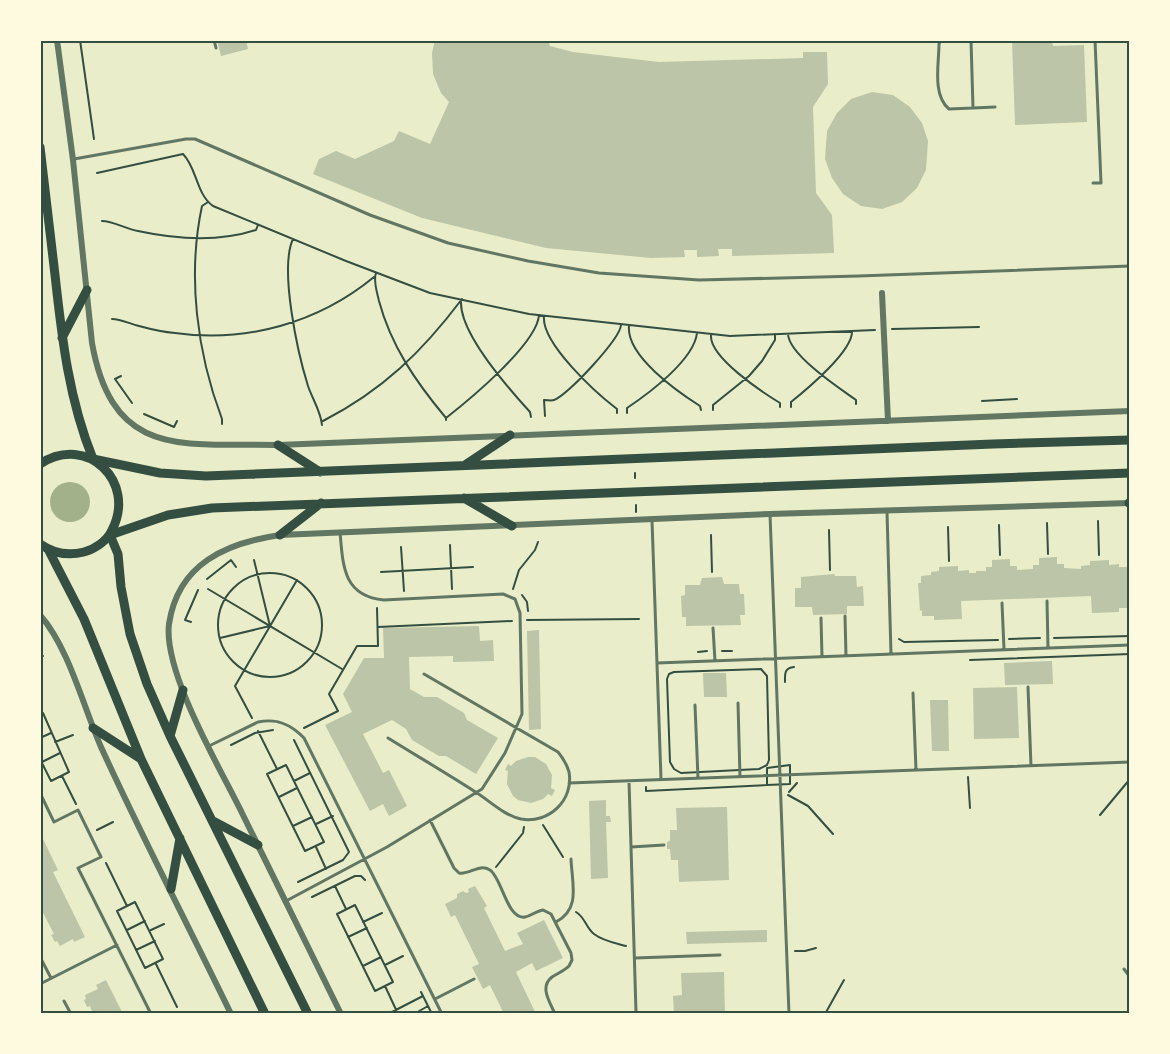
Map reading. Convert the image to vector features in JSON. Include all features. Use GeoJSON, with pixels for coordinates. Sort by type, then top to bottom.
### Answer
{"type":"FeatureCollection","features":[{"type":"Feature","properties":{"kind":"main road"},"geometry":{"type":"LineString","coordinates":[[40,147],[62,338],[72,398],[93,459],[107,470],[117,484],[120,502],[118,519],[110,535],[101,544],[82,553],[61,554],[43,547]]}},
{"type":"Feature","properties":{"kind":"main road"},"geometry":{"type":"LineString","coordinates":[[62,338],[87,290]]}},
{"type":"Feature","properties":{"kind":"main road"},"geometry":{"type":"LineString","coordinates":[[463,466],[510,435]]}},
{"type":"Feature","properties":{"kind":"main road"},"geometry":{"type":"LineString","coordinates":[[40,464],[48,458],[63,454],[79,454],[135,469],[181,476],[206,476],[981,444],[1130,440]]}},
{"type":"Feature","properties":{"kind":"main road"},"geometry":{"type":"LineString","coordinates":[[278,445],[320,472]]}},
{"type":"Feature","properties":{"kind":"main road"},"geometry":{"type":"LineString","coordinates":[[110,535],[168,515],[201,509],[1130,473]]}},
{"type":"Feature","properties":{"kind":"main road"},"geometry":{"type":"LineString","coordinates":[[464,498],[512,526]]}},
{"type":"Feature","properties":{"kind":"main road"},"geometry":{"type":"LineString","coordinates":[[280,535],[322,503]]}},
{"type":"Feature","properties":{"kind":"main road"},"geometry":{"type":"LineString","coordinates":[[110,535],[118,554],[126,620],[155,705],[308,1014]]}},
{"type":"Feature","properties":{"kind":"main road"},"geometry":{"type":"LineString","coordinates":[[43,547],[84,619],[141,759],[265,1014]]}},
{"type":"Feature","properties":{"kind":"main road"},"geometry":{"type":"LineString","coordinates":[[170,736],[183,690]]}},
{"type":"Feature","properties":{"kind":"main road"},"geometry":{"type":"LineString","coordinates":[[93,728],[141,759]]}},
{"type":"Feature","properties":{"kind":"main road"},"geometry":{"type":"LineString","coordinates":[[213,821],[258,845]]}},
{"type":"Feature","properties":{"kind":"main road"},"geometry":{"type":"LineString","coordinates":[[171,889],[180,838]]}},
{"type":"Feature","properties":{"kind":"street"},"geometry":{"type":"LineString","coordinates":[[57,40],[73,160],[92,343],[99,377],[109,399],[131,424],[148,434],[170,441],[278,445],[1130,411]]}},
{"type":"Feature","properties":{"kind":"street"},"geometry":{"type":"LineString","coordinates":[[882,293],[888,421]]}},
{"type":"Feature","properties":{"kind":"street"},"geometry":{"type":"LineString","coordinates":[[341,1014],[209,746],[183,690],[171,656],[170,624],[181,590],[195,570],[212,556],[230,546],[280,535],[770,514],[1129,502]]}},
{"type":"Feature","properties":{"kind":"street"},"geometry":{"type":"LineString","coordinates":[[40,615],[62,650],[93,728],[231,1014]]}},
{"type":"Feature","properties":{"kind":"lane"},"geometry":{"type":"LineString","coordinates":[[214,40],[216,48]]}},
{"type":"Feature","properties":{"kind":"lane"},"geometry":{"type":"LineString","coordinates":[[941,40],[939,44],[939,90],[942,101],[949,109],[995,107]]}},
{"type":"Feature","properties":{"kind":"lane"},"geometry":{"type":"LineString","coordinates":[[971,40],[973,108]]}},
{"type":"Feature","properties":{"kind":"lane"},"geometry":{"type":"LineString","coordinates":[[1093,183],[1101,183],[1095,40]]}},
{"type":"Feature","properties":{"kind":"lane"},"geometry":{"type":"LineString","coordinates":[[73,160],[195,139],[370,215],[448,243],[528,261],[599,273],[699,280],[1130,266]]}},
{"type":"Feature","properties":{"kind":"lane"},"geometry":{"type":"LineString","coordinates":[[887,510],[891,654]]}},
{"type":"Feature","properties":{"kind":"lane"},"geometry":{"type":"LineString","coordinates":[[770,514],[789,1014]]}},
{"type":"Feature","properties":{"kind":"lane"},"geometry":{"type":"LineString","coordinates":[[652,520],[661,780]]}},
{"type":"Feature","properties":{"kind":"lane"},"geometry":{"type":"LineString","coordinates":[[286,901],[365,859],[477,792],[495,771],[522,714],[520,614],[515,599],[503,594],[384,600],[369,598],[356,590],[347,578],[343,564],[340,532]]}},
{"type":"Feature","properties":{"kind":"lane"},"geometry":{"type":"LineString","coordinates":[[1047,601],[1048,648]]}},
{"type":"Feature","properties":{"kind":"lane"},"geometry":{"type":"LineString","coordinates":[[1002,603],[1004,650]]}},
{"type":"Feature","properties":{"kind":"lane"},"geometry":{"type":"LineString","coordinates":[[845,616],[846,656]]}},
{"type":"Feature","properties":{"kind":"lane"},"geometry":{"type":"LineString","coordinates":[[821,618],[822,657]]}},
{"type":"Feature","properties":{"kind":"lane"},"geometry":{"type":"LineString","coordinates":[[714,628],[715,661]]}},
{"type":"Feature","properties":{"kind":"lane"},"geometry":{"type":"LineString","coordinates":[[657,663],[1130,645]]}},
{"type":"Feature","properties":{"kind":"lane"},"geometry":{"type":"LineString","coordinates":[[388,738],[521,819],[543,818],[553,812],[567,795],[569,772],[558,752],[424,674]]}},
{"type":"Feature","properties":{"kind":"lane"},"geometry":{"type":"LineString","coordinates":[[1028,687],[1031,766]]}},
{"type":"Feature","properties":{"kind":"lane"},"geometry":{"type":"LineString","coordinates":[[913,693],[916,770]]}},
{"type":"Feature","properties":{"kind":"lane"},"geometry":{"type":"LineString","coordinates":[[738,703],[740,777]]}},
{"type":"Feature","properties":{"kind":"lane"},"geometry":{"type":"LineString","coordinates":[[695,705],[698,779]]}},
{"type":"Feature","properties":{"kind":"lane"},"geometry":{"type":"LineString","coordinates":[[209,746],[258,722],[276,721],[291,726],[308,745],[442,1014]]}},
{"type":"Feature","properties":{"kind":"lane"},"geometry":{"type":"LineString","coordinates":[[569,783],[1130,762]]}},
{"type":"Feature","properties":{"kind":"lane"},"geometry":{"type":"LineString","coordinates":[[629,781],[636,1013]]}},
{"type":"Feature","properties":{"kind":"lane"},"geometry":{"type":"LineString","coordinates":[[40,794],[54,822],[78,810],[90,833],[101,857],[78,868],[151,1014]]}},
{"type":"Feature","properties":{"kind":"lane"},"geometry":{"type":"LineString","coordinates":[[430,820],[454,868],[459,873],[463,874],[479,868],[492,871],[515,914],[525,917],[537,911],[546,910],[551,914],[572,960],[567,968],[550,978],[546,984],[546,994],[555,1014]]}},
{"type":"Feature","properties":{"kind":"lane"},"geometry":{"type":"LineString","coordinates":[[631,847],[664,845]]}},
{"type":"Feature","properties":{"kind":"lane"},"geometry":{"type":"LineString","coordinates":[[556,922],[571,910],[573,903],[571,859]]}},
{"type":"Feature","properties":{"kind":"lane"},"geometry":{"type":"LineString","coordinates":[[40,984],[117,945]]}},
{"type":"Feature","properties":{"kind":"lane"},"geometry":{"type":"LineString","coordinates":[[635,958],[720,955]]}},
{"type":"Feature","properties":{"kind":"lane"},"geometry":{"type":"LineString","coordinates":[[40,957],[51,978]]}},
{"type":"Feature","properties":{"kind":"lane"},"geometry":{"type":"LineString","coordinates":[[1124,969],[1130,976]]}},
{"type":"Feature","properties":{"kind":"lane"},"geometry":{"type":"LineString","coordinates":[[435,999],[474,979]]}},
{"type":"Feature","properties":{"kind":"lane"},"geometry":{"type":"LineString","coordinates":[[64,1001],[71,1014]]}},
{"type":"Feature","properties":{"kind":"path"},"geometry":{"type":"LineString","coordinates":[[80,40],[94,139]]}},
{"type":"Feature","properties":{"kind":"path"},"geometry":{"type":"LineString","coordinates":[[97,173],[183,154],[188,159],[208,202],[258,225],[430,293],[542,316],[730,336],[980,327]]}},
{"type":"Feature","properties":{"kind":"path"},"geometry":{"type":"LineString","coordinates":[[208,202],[202,206],[197,237],[196,284],[200,336],[207,376],[222,424]]}},
{"type":"Feature","properties":{"kind":"path"},"geometry":{"type":"LineString","coordinates":[[102,221],[150,233],[197,237],[240,234],[256,230],[258,225]]}},
{"type":"Feature","properties":{"kind":"path"},"geometry":{"type":"LineString","coordinates":[[293,239],[289,271],[293,322],[307,382],[322,423],[370,393],[406,365],[438,331],[462,299]]}},
{"type":"Feature","properties":{"kind":"path"},"geometry":{"type":"LineString","coordinates":[[112,319],[159,331],[200,336],[246,333],[293,322],[334,304],[374,278],[376,273]]}},
{"type":"Feature","properties":{"kind":"path"},"geometry":{"type":"LineString","coordinates":[[374,278],[386,325],[406,365],[446,419],[497,373],[529,337],[542,316]]}},
{"type":"Feature","properties":{"kind":"path"},"geometry":{"type":"LineString","coordinates":[[462,299],[462,309],[472,334],[497,373],[531,412],[531,417]]}},
{"type":"Feature","properties":{"kind":"path"},"geometry":{"type":"LineString","coordinates":[[542,316],[552,340],[581,378],[617,409],[617,413]]}},
{"type":"Feature","properties":{"kind":"path"},"geometry":{"type":"LineString","coordinates":[[545,416],[544,400],[556,400],[581,378],[610,346],[621,330],[621,325]]}},
{"type":"Feature","properties":{"kind":"path"},"geometry":{"type":"LineString","coordinates":[[629,326],[628,333],[639,353],[663,381],[700,406],[701,410]]}},
{"type":"Feature","properties":{"kind":"path"},"geometry":{"type":"LineString","coordinates":[[791,407],[791,402],[821,375],[847,345],[852,337],[852,331]]}},
{"type":"Feature","properties":{"kind":"path"},"geometry":{"type":"LineString","coordinates":[[627,413],[627,408],[663,381],[687,354],[697,338],[697,333]]}},
{"type":"Feature","properties":{"kind":"path"},"geometry":{"type":"LineString","coordinates":[[711,334],[710,339],[717,350],[745,380],[780,403],[780,407]]}},
{"type":"Feature","properties":{"kind":"path"},"geometry":{"type":"LineString","coordinates":[[713,410],[713,405],[745,380],[762,361],[775,340],[775,334]]}},
{"type":"Feature","properties":{"kind":"path"},"geometry":{"type":"LineString","coordinates":[[788,334],[788,339],[794,347],[821,375],[856,400],[856,404]]}},
{"type":"Feature","properties":{"kind":"path"},"geometry":{"type":"LineString","coordinates":[[121,376],[115,379],[132,403]]}},
{"type":"Feature","properties":{"kind":"path"},"geometry":{"type":"LineString","coordinates":[[982,400],[1017,399]]}},
{"type":"Feature","properties":{"kind":"path"},"geometry":{"type":"LineString","coordinates":[[144,414],[174,427],[177,421]]}},
{"type":"Feature","properties":{"kind":"path"},"geometry":{"type":"LineString","coordinates":[[635,472],[635,478]]}},
{"type":"Feature","properties":{"kind":"path"},"geometry":{"type":"LineString","coordinates":[[636,505],[636,512]]}},
{"type":"Feature","properties":{"kind":"path"},"geometry":{"type":"LineString","coordinates":[[1098,521],[1099,555]]}},
{"type":"Feature","properties":{"kind":"path"},"geometry":{"type":"LineString","coordinates":[[1047,523],[1048,554]]}},
{"type":"Feature","properties":{"kind":"path"},"geometry":{"type":"LineString","coordinates":[[999,525],[1000,555]]}},
{"type":"Feature","properties":{"kind":"path"},"geometry":{"type":"LineString","coordinates":[[948,526],[949,561]]}},
{"type":"Feature","properties":{"kind":"path"},"geometry":{"type":"LineString","coordinates":[[829,530],[830,570]]}},
{"type":"Feature","properties":{"kind":"path"},"geometry":{"type":"LineString","coordinates":[[711,535],[712,572]]}},
{"type":"Feature","properties":{"kind":"path"},"geometry":{"type":"LineString","coordinates":[[538,542],[535,550],[519,570],[514,590],[528,605],[527,620],[639,619]]}},
{"type":"Feature","properties":{"kind":"path"},"geometry":{"type":"LineString","coordinates":[[443,589],[452,589],[450,545]]}},
{"type":"Feature","properties":{"kind":"path"},"geometry":{"type":"LineString","coordinates":[[402,547],[404,591]]}},
{"type":"Feature","properties":{"kind":"path"},"geometry":{"type":"LineString","coordinates":[[207,579],[231,560],[236,567]]}},
{"type":"Feature","properties":{"kind":"path"},"geometry":{"type":"LineString","coordinates":[[254,560],[270,626]]}},
{"type":"Feature","properties":{"kind":"path"},"geometry":{"type":"LineString","coordinates":[[381,572],[473,567]]}},
{"type":"Feature","properties":{"kind":"path"},"geometry":{"type":"LineString","coordinates":[[258,574],[282,574],[297,580],[310,591],[321,612],[323,629],[315,652],[298,669],[283,676],[267,677],[244,670],[226,653],[220,638],[219,614],[225,598],[236,586],[258,574]]}},
{"type":"Feature","properties":{"kind":"path"},"geometry":{"type":"LineString","coordinates":[[253,719],[235,686],[297,580]]}},
{"type":"Feature","properties":{"kind":"path"},"geometry":{"type":"LineString","coordinates":[[208,589],[343,670]]}},
{"type":"Feature","properties":{"kind":"path"},"geometry":{"type":"LineString","coordinates":[[191,622],[185,621],[198,590]]}},
{"type":"Feature","properties":{"kind":"path"},"geometry":{"type":"LineString","coordinates":[[303,729],[338,711],[329,694],[357,646],[378,646],[377,608]]}},
{"type":"Feature","properties":{"kind":"path"},"geometry":{"type":"LineString","coordinates":[[378,627],[514,621]]}},
{"type":"Feature","properties":{"kind":"path"},"geometry":{"type":"LineString","coordinates":[[220,638],[270,626]]}},
{"type":"Feature","properties":{"kind":"path"},"geometry":{"type":"LineString","coordinates":[[898,634],[899,640],[904,642],[1130,636]]}},
{"type":"Feature","properties":{"kind":"path"},"geometry":{"type":"LineString","coordinates":[[785,684],[785,671],[793,667]]}},
{"type":"Feature","properties":{"kind":"path"},"geometry":{"type":"LineString","coordinates":[[686,772],[676,771],[670,762],[667,679],[669,674],[759,669],[763,670],[766,676],[769,760],[761,769],[751,770]]}},
{"type":"Feature","properties":{"kind":"path"},"geometry":{"type":"LineString","coordinates":[[40,714],[43,712],[69,772],[51,781],[41,760],[60,753]]}},
{"type":"Feature","properties":{"kind":"path"},"geometry":{"type":"LineString","coordinates":[[231,746],[258,730],[277,730]]}},
{"type":"Feature","properties":{"kind":"path"},"geometry":{"type":"LineString","coordinates":[[258,730],[277,769]]}},
{"type":"Feature","properties":{"kind":"path"},"geometry":{"type":"LineString","coordinates":[[40,738],[51,734]]}},
{"type":"Feature","properties":{"kind":"path"},"geometry":{"type":"LineString","coordinates":[[55,742],[74,735]]}},
{"type":"Feature","properties":{"kind":"path"},"geometry":{"type":"LineString","coordinates":[[290,737],[297,745],[349,852],[343,860],[298,882]]}},
{"type":"Feature","properties":{"kind":"path"},"geometry":{"type":"LineString","coordinates":[[788,760],[795,767]]}},
{"type":"Feature","properties":{"kind":"path"},"geometry":{"type":"LineString","coordinates":[[286,765],[324,842],[305,851],[267,774],[277,769],[286,765]]}},
{"type":"Feature","properties":{"kind":"path"},"geometry":{"type":"LineString","coordinates":[[294,781],[311,773]]}},
{"type":"Feature","properties":{"kind":"path"},"geometry":{"type":"LineString","coordinates":[[62,776],[78,810]]}},
{"type":"Feature","properties":{"kind":"path"},"geometry":{"type":"LineString","coordinates":[[968,777],[970,808]]}},
{"type":"Feature","properties":{"kind":"path"},"geometry":{"type":"LineString","coordinates":[[1100,815],[1130,779]]}},
{"type":"Feature","properties":{"kind":"path"},"geometry":{"type":"LineString","coordinates":[[798,783],[791,788],[788,796],[808,806],[833,834]]}},
{"type":"Feature","properties":{"kind":"path"},"geometry":{"type":"LineString","coordinates":[[646,791],[767,785]]}},
{"type":"Feature","properties":{"kind":"path"},"geometry":{"type":"LineString","coordinates":[[279,797],[297,788]]}},
{"type":"Feature","properties":{"kind":"path"},"geometry":{"type":"LineString","coordinates":[[315,825],[333,816]]}},
{"type":"Feature","properties":{"kind":"path"},"geometry":{"type":"LineString","coordinates":[[293,826],[312,817]]}},
{"type":"Feature","properties":{"kind":"path"},"geometry":{"type":"LineString","coordinates":[[90,833],[113,822]]}},
{"type":"Feature","properties":{"kind":"path"},"geometry":{"type":"LineString","coordinates":[[543,825],[564,859],[571,859]]}},
{"type":"Feature","properties":{"kind":"path"},"geometry":{"type":"LineString","coordinates":[[492,871],[523,833],[524,827]]}},
{"type":"Feature","properties":{"kind":"path"},"geometry":{"type":"LineString","coordinates":[[315,846],[326,868]]}},
{"type":"Feature","properties":{"kind":"path"},"geometry":{"type":"LineString","coordinates":[[101,857],[127,906]]}},
{"type":"Feature","properties":{"kind":"path"},"geometry":{"type":"LineString","coordinates":[[307,900],[357,875],[366,880]]}},
{"type":"Feature","properties":{"kind":"path"},"geometry":{"type":"LineString","coordinates":[[335,886],[346,909]]}},
{"type":"Feature","properties":{"kind":"path"},"geometry":{"type":"LineString","coordinates":[[135,902],[164,959],[146,968],[117,911],[127,906],[135,902]]}},
{"type":"Feature","properties":{"kind":"path"},"geometry":{"type":"LineString","coordinates":[[355,905],[393,982],[375,991],[337,914],[346,909],[355,905]]}},
{"type":"Feature","properties":{"kind":"path"},"geometry":{"type":"LineString","coordinates":[[571,910],[580,915],[594,934],[610,942],[634,948]]}},
{"type":"Feature","properties":{"kind":"path"},"geometry":{"type":"LineString","coordinates":[[363,922],[382,913],[386,921]]}},
{"type":"Feature","properties":{"kind":"path"},"geometry":{"type":"LineString","coordinates":[[127,930],[145,921]]}},
{"type":"Feature","properties":{"kind":"path"},"geometry":{"type":"LineString","coordinates":[[149,931],[164,924]]}},
{"type":"Feature","properties":{"kind":"path"},"geometry":{"type":"LineString","coordinates":[[348,938],[367,928]]}},
{"type":"Feature","properties":{"kind":"path"},"geometry":{"type":"LineString","coordinates":[[136,950],[154,941]]}},
{"type":"Feature","properties":{"kind":"path"},"geometry":{"type":"LineString","coordinates":[[794,951],[816,948]]}},
{"type":"Feature","properties":{"kind":"path"},"geometry":{"type":"LineString","coordinates":[[385,964],[403,956]]}},
{"type":"Feature","properties":{"kind":"path"},"geometry":{"type":"LineString","coordinates":[[363,966],[381,957]]}},
{"type":"Feature","properties":{"kind":"path"},"geometry":{"type":"LineString","coordinates":[[155,963],[179,1013]]}},
{"type":"Feature","properties":{"kind":"path"},"geometry":{"type":"LineString","coordinates":[[825,1014],[844,980]]}},
{"type":"Feature","properties":{"kind":"path"},"geometry":{"type":"LineString","coordinates":[[385,986],[398,1014]]}},
{"type":"Feature","properties":{"kind":"path"},"geometry":{"type":"LineString","coordinates":[[418,986],[432,1014]]}},
{"type":"Feature","properties":{"kind":"path"},"geometry":{"type":"LineString","coordinates":[[388,1014],[423,996]]}},
{"type":"Feature","properties":{"kind":"path"},"geometry":{"type":"LineString","coordinates":[[414,1014],[428,1006]]}},
{"type":"Feature","properties":{"kind":"shaded area"},"geometry":{"type":"Polygon","coordinates":[[[70,482],[78,483],[84,488],[89,494],[89,510],[84,516],[78,521],[70,522],[62,521],[56,516],[51,510],[50,502],[51,494],[56,488],[62,483],[70,482]]]}},
{"type":"Feature","properties":{"kind":"building"},"geometry":{"type":"Polygon","coordinates":[[[217,40],[246,40],[248,49],[221,56],[217,40]]]}},
{"type":"Feature","properties":{"kind":"building"},"geometry":{"type":"Polygon","coordinates":[[[435,40],[548,40],[550,46],[573,52],[659,62],[803,58],[803,52],[827,52],[828,84],[813,107],[816,193],[832,215],[834,253],[732,256],[732,249],[718,249],[719,256],[697,257],[697,250],[684,250],[685,257],[651,258],[546,248],[422,218],[313,174],[319,159],[336,151],[355,159],[394,141],[399,131],[430,144],[449,102],[441,93],[433,74],[432,53],[435,40]]]}},
{"type":"Feature","properties":{"kind":"building"},"geometry":{"type":"Polygon","coordinates":[[[1052,40],[1053,46],[1084,45],[1087,122],[1015,125],[1012,41],[1052,40]]]}},
{"type":"Feature","properties":{"kind":"building"},"geometry":{"type":"Polygon","coordinates":[[[872,92],[893,95],[910,107],[922,123],[928,141],[926,170],[917,188],[902,202],[882,209],[861,206],[843,194],[832,178],[825,159],[827,131],[837,113],[851,99],[872,92]]]}},
{"type":"Feature","properties":{"kind":"building"},"geometry":{"type":"Polygon","coordinates":[[[1057,557],[1057,564],[1064,564],[1064,568],[1081,569],[1081,566],[1090,565],[1090,561],[1109,560],[1109,565],[1119,564],[1119,567],[1129,567],[1130,608],[1119,608],[1119,612],[1092,613],[1091,596],[961,601],[962,619],[934,620],[934,616],[922,616],[918,583],[921,583],[921,576],[939,571],[939,567],[958,566],[958,571],[969,570],[969,573],[976,573],[976,571],[986,571],[986,567],[992,567],[992,560],[1010,559],[1010,566],[1017,566],[1017,570],[1033,569],[1033,565],[1039,565],[1039,558],[1057,557]]]}},
{"type":"Feature","properties":{"kind":"building"},"geometry":{"type":"Polygon","coordinates":[[[834,574],[835,576],[856,576],[857,587],[863,586],[864,606],[847,606],[847,614],[813,615],[812,607],[795,607],[795,588],[801,588],[801,577],[834,574]]]}},
{"type":"Feature","properties":{"kind":"building"},"geometry":{"type":"Polygon","coordinates":[[[722,577],[724,584],[739,584],[740,594],[744,594],[745,615],[740,615],[741,625],[686,626],[686,617],[682,617],[681,596],[685,595],[685,585],[700,585],[702,578],[722,577]]]}},
{"type":"Feature","properties":{"kind":"building"},"geometry":{"type":"Polygon","coordinates":[[[479,626],[480,641],[493,640],[494,661],[453,662],[453,656],[409,657],[410,689],[424,697],[437,697],[464,713],[467,720],[498,738],[476,774],[446,756],[439,756],[412,740],[406,729],[392,720],[363,734],[383,773],[389,770],[407,806],[389,816],[383,804],[370,811],[325,725],[352,712],[343,694],[364,658],[384,658],[383,628],[479,626]]]}},
{"type":"Feature","properties":{"kind":"building"},"geometry":{"type":"Polygon","coordinates":[[[539,630],[541,729],[529,730],[527,631],[539,630]]]}},
{"type":"Feature","properties":{"kind":"building"},"geometry":{"type":"Polygon","coordinates":[[[1052,661],[1053,684],[1005,685],[1004,663],[1052,661]]]}},
{"type":"Feature","properties":{"kind":"building"},"geometry":{"type":"Polygon","coordinates":[[[703,673],[726,673],[727,697],[704,697],[703,673]]]}},
{"type":"Feature","properties":{"kind":"building"},"geometry":{"type":"Polygon","coordinates":[[[1017,687],[1019,738],[974,739],[973,688],[1017,687]]]}},
{"type":"Feature","properties":{"kind":"building"},"geometry":{"type":"Polygon","coordinates":[[[930,700],[948,700],[949,751],[932,751],[930,700]]]}},
{"type":"Feature","properties":{"kind":"building"},"geometry":{"type":"Polygon","coordinates":[[[535,757],[546,764],[552,775],[551,788],[555,790],[552,796],[548,794],[543,799],[531,803],[518,800],[513,796],[507,784],[508,771],[505,770],[508,764],[511,766],[516,761],[535,757]]]}},
{"type":"Feature","properties":{"kind":"building"},"geometry":{"type":"Polygon","coordinates":[[[606,800],[606,816],[610,816],[611,822],[606,822],[608,878],[591,879],[589,801],[606,800]]]}},
{"type":"Feature","properties":{"kind":"building"},"geometry":{"type":"Polygon","coordinates":[[[727,807],[729,880],[679,882],[678,860],[671,860],[670,849],[667,849],[670,830],[677,830],[676,808],[727,807]]]}},
{"type":"Feature","properties":{"kind":"building"},"geometry":{"type":"Polygon","coordinates":[[[43,839],[58,870],[53,872],[85,937],[74,942],[73,939],[60,946],[51,935],[54,934],[40,907],[40,840],[43,839]]]}},
{"type":"Feature","properties":{"kind":"building"},"geometry":{"type":"Polygon","coordinates":[[[475,886],[487,906],[484,908],[505,951],[523,944],[517,933],[544,920],[563,958],[536,971],[532,963],[516,972],[536,1014],[504,1014],[490,985],[483,989],[472,967],[479,964],[455,915],[451,917],[445,904],[457,898],[457,894],[463,891],[469,892],[468,889],[475,886]]]}},
{"type":"Feature","properties":{"kind":"building"},"geometry":{"type":"Polygon","coordinates":[[[767,930],[767,942],[687,944],[686,932],[767,930]]]}},
{"type":"Feature","properties":{"kind":"building"},"geometry":{"type":"Polygon","coordinates":[[[724,972],[725,1014],[674,1014],[673,996],[682,995],[681,973],[724,972]]]}},
{"type":"Feature","properties":{"kind":"building"},"geometry":{"type":"Polygon","coordinates":[[[106,980],[123,1014],[93,1014],[90,1006],[87,1007],[84,1000],[85,995],[98,989],[96,985],[106,980]]]}}]}
